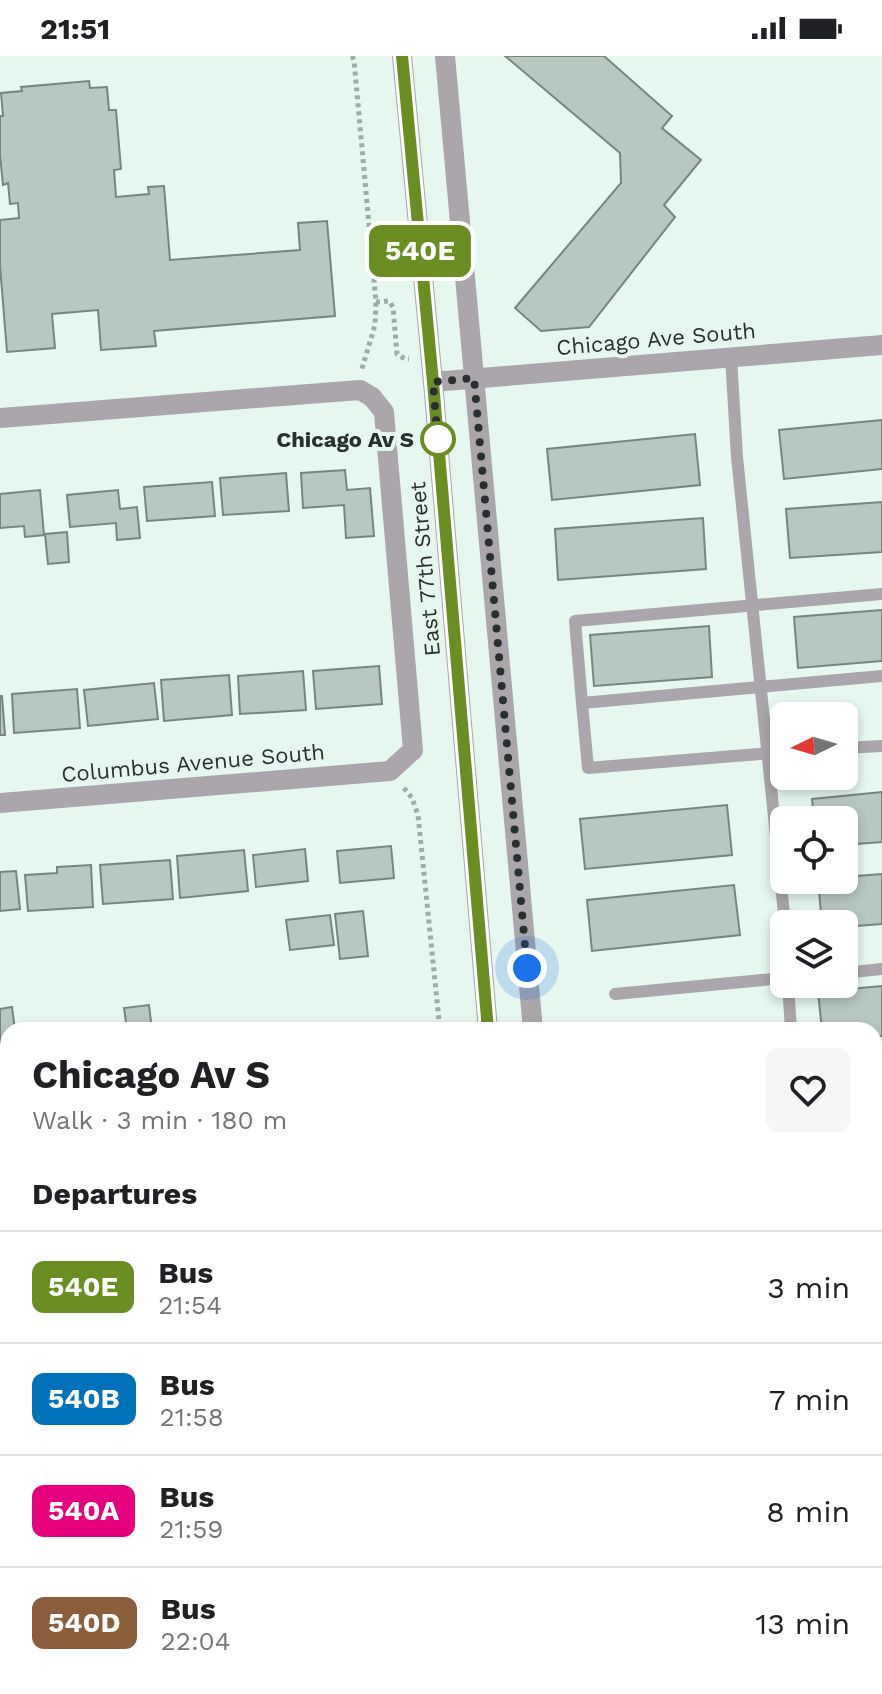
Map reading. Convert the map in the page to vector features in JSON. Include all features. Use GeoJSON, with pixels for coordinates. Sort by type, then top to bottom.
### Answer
{"type":"FeatureCollection","features":[{"type":"Feature","properties":{"kind":"street","name":"East 77th Street"},"geometry":{"type":"LineString","coordinates":[[402,56],[487,1022]]}},
{"type":"Feature","properties":{"kind":"street"},"geometry":{"type":"LineString","coordinates":[[445,56],[532,1022]]}},
{"type":"Feature","properties":{"kind":"street","name":"Chicago Ave South"},"geometry":{"type":"LineString","coordinates":[[433,382],[882,345]]}},
{"type":"Feature","properties":{"kind":"street"},"geometry":{"type":"LineString","coordinates":[[0,418],[366,394],[384,412],[413,750],[390,771]]}},
{"type":"Feature","properties":{"kind":"street","name":"Columbus Avenue South"},"geometry":{"type":"LineString","coordinates":[[0,803],[390,771]]}},
{"type":"Feature","properties":{"kind":"lane"},"geometry":{"type":"LineString","coordinates":[[731,357],[737,457],[784,910]]}},
{"type":"Feature","properties":{"kind":"lane"},"geometry":{"type":"LineString","coordinates":[[768,753],[588,768],[575,621],[882,594]]}},
{"type":"Feature","properties":{"kind":"lane"},"geometry":{"type":"LineString","coordinates":[[582,703],[882,676]]}},
{"type":"Feature","properties":{"kind":"lane"},"geometry":{"type":"LineString","coordinates":[[858,747],[882,746]]}},
{"type":"Feature","properties":{"kind":"lane"},"geometry":{"type":"LineString","coordinates":[[858,972],[882,969]]}},
{"type":"Feature","properties":{"kind":"lane"},"geometry":{"type":"LineString","coordinates":[[615,994],[770,979]]}},
{"type":"Feature","properties":{"kind":"lane"},"geometry":{"type":"LineString","coordinates":[[789,998],[790,1022]]}},
{"type":"Feature","properties":{"kind":"path"},"geometry":{"type":"LineString","coordinates":[[352,56],[376,302],[375,325],[359,377],[366,394]]}},
{"type":"Feature","properties":{"kind":"path"},"geometry":{"type":"LineString","coordinates":[[390,771],[412,798],[418,815],[439,1022]]}},
{"type":"Feature","properties":{"kind":"building"},"geometry":{"type":"Polygon","coordinates":[[[505,56],[604,56],[672,116],[662,128],[701,160],[664,205],[675,217],[589,327],[541,331],[515,308],[621,183],[620,153],[505,56]]]}},
{"type":"Feature","properties":{"kind":"building"},"geometry":{"type":"Polygon","coordinates":[[[89,81],[90,88],[107,87],[109,110],[116,110],[121,169],[114,170],[116,197],[149,194],[148,187],[164,186],[170,260],[300,250],[298,223],[327,221],[335,316],[154,331],[156,346],[101,350],[98,310],[52,314],[55,348],[7,352],[0,266],[0,220],[19,218],[18,203],[10,204],[8,183],[3,185],[1,93],[22,91],[21,87],[89,81]]]}},
{"type":"Feature","properties":{"kind":"building"},"geometry":{"type":"Polygon","coordinates":[[[882,420],[882,469],[784,479],[779,430],[882,420]]]}},
{"type":"Feature","properties":{"kind":"building"},"geometry":{"type":"Polygon","coordinates":[[[695,434],[700,485],[552,500],[547,449],[695,434]]]}},
{"type":"Feature","properties":{"kind":"building"},"geometry":{"type":"Polygon","coordinates":[[[345,470],[347,490],[370,488],[374,536],[346,538],[344,505],[303,508],[301,473],[345,470]]]}},
{"type":"Feature","properties":{"kind":"building"},"geometry":{"type":"Polygon","coordinates":[[[286,473],[289,511],[223,515],[220,478],[286,473]]]}},
{"type":"Feature","properties":{"kind":"building"},"geometry":{"type":"Polygon","coordinates":[[[212,482],[215,516],[147,521],[144,487],[212,482]]]}},
{"type":"Feature","properties":{"kind":"building"},"geometry":{"type":"Polygon","coordinates":[[[40,490],[44,535],[25,537],[24,526],[0,528],[0,494],[40,490]]]}},
{"type":"Feature","properties":{"kind":"building"},"geometry":{"type":"Polygon","coordinates":[[[118,490],[120,509],[137,507],[140,538],[117,540],[116,523],[70,527],[67,495],[118,490]]]}},
{"type":"Feature","properties":{"kind":"building"},"geometry":{"type":"Polygon","coordinates":[[[882,502],[882,552],[790,558],[786,509],[882,502]]]}},
{"type":"Feature","properties":{"kind":"building"},"geometry":{"type":"Polygon","coordinates":[[[703,518],[706,569],[558,580],[555,529],[703,518]]]}},
{"type":"Feature","properties":{"kind":"building"},"geometry":{"type":"Polygon","coordinates":[[[67,532],[69,562],[48,564],[45,534],[67,532]]]}},
{"type":"Feature","properties":{"kind":"building"},"geometry":{"type":"Polygon","coordinates":[[[882,610],[882,661],[798,668],[794,617],[882,610]]]}},
{"type":"Feature","properties":{"kind":"building"},"geometry":{"type":"Polygon","coordinates":[[[709,626],[712,677],[594,686],[590,635],[709,626]]]}},
{"type":"Feature","properties":{"kind":"building"},"geometry":{"type":"Polygon","coordinates":[[[379,666],[382,704],[316,709],[313,671],[379,666]]]}},
{"type":"Feature","properties":{"kind":"building"},"geometry":{"type":"Polygon","coordinates":[[[303,671],[306,710],[240,714],[238,676],[303,671]]]}},
{"type":"Feature","properties":{"kind":"building"},"geometry":{"type":"Polygon","coordinates":[[[229,675],[232,715],[164,721],[161,680],[229,675]]]}},
{"type":"Feature","properties":{"kind":"building"},"geometry":{"type":"Polygon","coordinates":[[[154,683],[158,719],[88,726],[84,690],[154,683]]]}},
{"type":"Feature","properties":{"kind":"building"},"geometry":{"type":"Polygon","coordinates":[[[77,689],[80,728],[14,733],[12,694],[77,689]]]}},
{"type":"Feature","properties":{"kind":"building"},"geometry":{"type":"Polygon","coordinates":[[[2,696],[5,735],[0,735],[2,696]]]}},
{"type":"Feature","properties":{"kind":"building"},"geometry":{"type":"Polygon","coordinates":[[[882,792],[882,842],[858,844],[858,806],[813,806],[812,799],[882,792]]]}},
{"type":"Feature","properties":{"kind":"building"},"geometry":{"type":"Polygon","coordinates":[[[727,805],[732,855],[585,869],[580,819],[727,805]]]}},
{"type":"Feature","properties":{"kind":"building"},"geometry":{"type":"Polygon","coordinates":[[[391,846],[394,878],[340,883],[337,851],[391,846]]]}},
{"type":"Feature","properties":{"kind":"building"},"geometry":{"type":"Polygon","coordinates":[[[305,849],[308,881],[256,887],[253,855],[305,849]]]}},
{"type":"Feature","properties":{"kind":"building"},"geometry":{"type":"Polygon","coordinates":[[[244,850],[248,891],[180,898],[177,856],[244,850]]]}},
{"type":"Feature","properties":{"kind":"building"},"geometry":{"type":"Polygon","coordinates":[[[170,860],[173,899],[103,904],[100,865],[170,860]]]}},
{"type":"Feature","properties":{"kind":"building"},"geometry":{"type":"Polygon","coordinates":[[[91,865],[93,907],[28,911],[25,875],[57,873],[57,867],[91,865]]]}},
{"type":"Feature","properties":{"kind":"building"},"geometry":{"type":"Polygon","coordinates":[[[16,871],[20,909],[0,911],[0,872],[16,871]]]}},
{"type":"Feature","properties":{"kind":"building"},"geometry":{"type":"Polygon","coordinates":[[[882,874],[882,924],[858,926],[858,910],[821,910],[819,894],[858,894],[858,876],[882,874]]]}},
{"type":"Feature","properties":{"kind":"building"},"geometry":{"type":"Polygon","coordinates":[[[734,885],[740,935],[592,951],[587,900],[734,885]]]}},
{"type":"Feature","properties":{"kind":"building"},"geometry":{"type":"Polygon","coordinates":[[[363,911],[368,956],[340,959],[335,914],[363,911]]]}},
{"type":"Feature","properties":{"kind":"building"},"geometry":{"type":"Polygon","coordinates":[[[330,915],[334,945],[290,950],[286,920],[330,915]]]}},
{"type":"Feature","properties":{"kind":"building"},"geometry":{"type":"Polygon","coordinates":[[[882,986],[882,1022],[821,1022],[819,998],[858,998],[858,988],[882,986]]]}},
{"type":"Feature","properties":{"kind":"building"},"geometry":{"type":"Polygon","coordinates":[[[149,1005],[151,1022],[126,1022],[124,1008],[149,1005]]]}},
{"type":"Feature","properties":{"kind":"building"},"geometry":{"type":"Polygon","coordinates":[[[12,1007],[14,1022],[0,1022],[0,1009],[12,1007]]]}},
{"type":"Feature","properties":{"kind":"bus line","name":"540E"},"geometry":{"type":"LineString","coordinates":[[402,56],[487,1022]]}},
{"type":"Feature","properties":{"kind":"place","name":"Chicago Av S"},"geometry":{"type":"Point","coordinates":[438,439]}},
{"type":"Feature","properties":{"kind":"route"},"geometry":{"type":"LineString","coordinates":[[438,439],[438,444],[433,382],[474,378],[527,968]]}}]}
